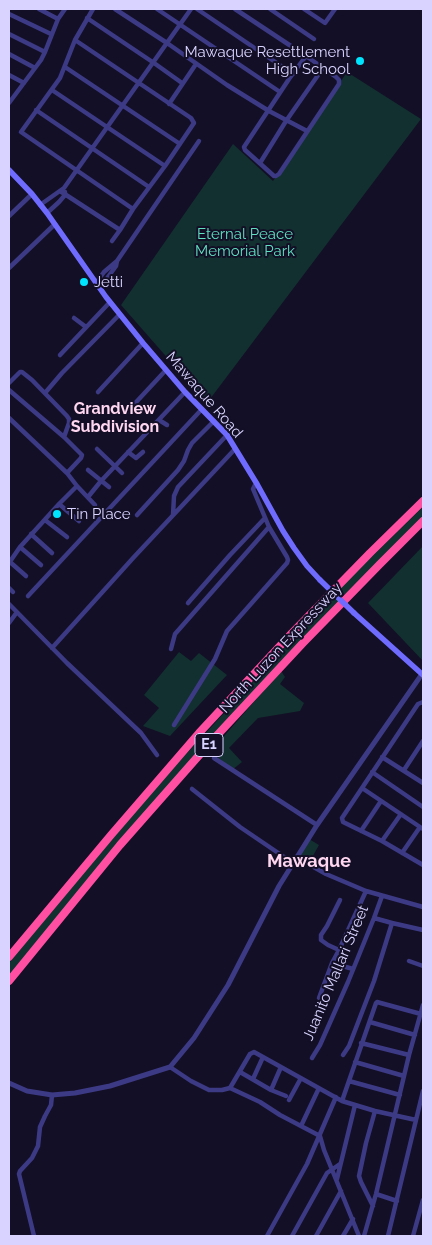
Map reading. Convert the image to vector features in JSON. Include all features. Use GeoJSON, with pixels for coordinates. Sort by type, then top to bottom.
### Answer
{"type":"FeatureCollection","features":[{"type":"Feature","properties":{"kind":"highway","name":"North Luzon Expressway"},"geometry":{"type":"LineString","coordinates":[[9,957],[110,835],[199,733],[298,626],[423,501]]}},
{"type":"Feature","properties":{"kind":"highway","name":"North Luzon Expressway"},"geometry":{"type":"LineString","coordinates":[[9,981],[120,845],[209,744],[302,644],[423,521]]}},
{"type":"Feature","properties":{"kind":"main road","name":"Mawaque Road"},"geometry":{"type":"LineString","coordinates":[[9,170],[47,213],[110,302],[143,343],[185,392],[227,435],[283,531],[307,566],[354,613],[423,675]]}},
{"type":"Feature","properties":{"kind":"street"},"geometry":{"type":"LineString","coordinates":[[39,9],[58,19]]}},
{"type":"Feature","properties":{"kind":"street"},"geometry":{"type":"LineString","coordinates":[[10,100],[45,52],[51,34],[65,9]]}},
{"type":"Feature","properties":{"kind":"street"},"geometry":{"type":"LineString","coordinates":[[93,9],[75,40],[60,78],[22,130],[22,133],[133,209]]}},
{"type":"Feature","properties":{"kind":"street"},"geometry":{"type":"LineString","coordinates":[[115,9],[226,85],[286,121],[307,131]]}},
{"type":"Feature","properties":{"kind":"street"},"geometry":{"type":"LineString","coordinates":[[157,9],[280,92]]}},
{"type":"Feature","properties":{"kind":"street"},"geometry":{"type":"LineString","coordinates":[[40,205],[62,190],[78,170],[191,9]]}},
{"type":"Feature","properties":{"kind":"street"},"geometry":{"type":"LineString","coordinates":[[197,9],[293,74]]}},
{"type":"Feature","properties":{"kind":"street"},"geometry":{"type":"LineString","coordinates":[[234,9],[306,56],[338,80],[339,84],[276,176],[271,174],[244,148],[306,56]]}},
{"type":"Feature","properties":{"kind":"street"},"geometry":{"type":"LineString","coordinates":[[270,9],[314,39]]}},
{"type":"Feature","properties":{"kind":"street"},"geometry":{"type":"LineString","coordinates":[[304,9],[325,23],[335,9]]}},
{"type":"Feature","properties":{"kind":"street"},"geometry":{"type":"LineString","coordinates":[[9,14],[51,34]]}},
{"type":"Feature","properties":{"kind":"street"},"geometry":{"type":"LineString","coordinates":[[87,18],[182,83]]}},
{"type":"Feature","properties":{"kind":"street"},"geometry":{"type":"LineString","coordinates":[[9,34],[45,52]]}},
{"type":"Feature","properties":{"kind":"street"},"geometry":{"type":"LineString","coordinates":[[75,40],[191,118],[194,123],[112,240]]}},
{"type":"Feature","properties":{"kind":"street"},"geometry":{"type":"LineString","coordinates":[[9,54],[35,68]]}},
{"type":"Feature","properties":{"kind":"street"},"geometry":{"type":"LineString","coordinates":[[169,104],[196,64]]}},
{"type":"Feature","properties":{"kind":"street"},"geometry":{"type":"LineString","coordinates":[[65,67],[180,144]]}},
{"type":"Feature","properties":{"kind":"street"},"geometry":{"type":"LineString","coordinates":[[260,163],[286,121],[323,68]]}},
{"type":"Feature","properties":{"kind":"street"},"geometry":{"type":"LineString","coordinates":[[9,75],[24,83]]}},
{"type":"Feature","properties":{"kind":"street"},"geometry":{"type":"LineString","coordinates":[[52,90],[165,166]]}},
{"type":"Feature","properties":{"kind":"street"},"geometry":{"type":"LineString","coordinates":[[36,110],[149,187]]}},
{"type":"Feature","properties":{"kind":"street"},"geometry":{"type":"LineString","coordinates":[[98,285],[104,272],[117,261],[199,141]]}},
{"type":"Feature","properties":{"kind":"street"},"geometry":{"type":"LineString","coordinates":[[62,190],[65,195],[120,230]]}},
{"type":"Feature","properties":{"kind":"street"},"geometry":{"type":"LineString","coordinates":[[9,216],[32,194]]}},
{"type":"Feature","properties":{"kind":"street"},"geometry":{"type":"LineString","coordinates":[[47,213],[65,195]]}},
{"type":"Feature","properties":{"kind":"street"},"geometry":{"type":"LineString","coordinates":[[9,268],[55,224]]}},
{"type":"Feature","properties":{"kind":"street"},"geometry":{"type":"LineString","coordinates":[[60,355],[110,302]]}},
{"type":"Feature","properties":{"kind":"street"},"geometry":{"type":"LineString","coordinates":[[45,393],[62,372],[120,314]]}},
{"type":"Feature","properties":{"kind":"street"},"geometry":{"type":"LineString","coordinates":[[74,318],[86,327]]}},
{"type":"Feature","properties":{"kind":"street"},"geometry":{"type":"LineString","coordinates":[[98,392],[143,343]]}},
{"type":"Feature","properties":{"kind":"street"},"geometry":{"type":"LineString","coordinates":[[126,413],[166,370]]}},
{"type":"Feature","properties":{"kind":"street"},"geometry":{"type":"LineString","coordinates":[[9,383],[20,372],[32,380],[69,419],[64,437]]}},
{"type":"Feature","properties":{"kind":"street"},"geometry":{"type":"LineString","coordinates":[[9,390],[82,455],[68,473]]}},
{"type":"Feature","properties":{"kind":"street"},"geometry":{"type":"LineString","coordinates":[[88,497],[185,392]]}},
{"type":"Feature","properties":{"kind":"street"},"geometry":{"type":"LineString","coordinates":[[28,596],[202,409]]}},
{"type":"Feature","properties":{"kind":"street"},"geometry":{"type":"LineString","coordinates":[[9,418],[68,473],[77,486],[95,505]]}},
{"type":"Feature","properties":{"kind":"street"},"geometry":{"type":"LineString","coordinates":[[159,420],[167,425]]}},
{"type":"Feature","properties":{"kind":"street"},"geometry":{"type":"LineString","coordinates":[[137,514],[178,470],[192,443],[214,421]]}},
{"type":"Feature","properties":{"kind":"street"},"geometry":{"type":"LineString","coordinates":[[144,435],[150,440]]}},
{"type":"Feature","properties":{"kind":"street"},"geometry":{"type":"LineString","coordinates":[[173,515],[174,496],[178,487],[227,435]]}},
{"type":"Feature","properties":{"kind":"street"},"geometry":{"type":"LineString","coordinates":[[97,449],[122,473]]}},
{"type":"Feature","properties":{"kind":"street"},"geometry":{"type":"LineString","coordinates":[[52,648],[235,449]]}},
{"type":"Feature","properties":{"kind":"street"},"geometry":{"type":"LineString","coordinates":[[128,452],[136,458],[143,452]]}},
{"type":"Feature","properties":{"kind":"street"},"geometry":{"type":"LineString","coordinates":[[88,470],[109,487]]}},
{"type":"Feature","properties":{"kind":"street"},"geometry":{"type":"LineString","coordinates":[[174,725],[215,658],[227,630],[287,563],[287,557],[269,527],[253,488],[257,484]]}},
{"type":"Feature","properties":{"kind":"street"},"geometry":{"type":"LineString","coordinates":[[26,576],[9,562],[31,534],[77,486]]}},
{"type":"Feature","properties":{"kind":"street"},"geometry":{"type":"LineString","coordinates":[[58,504],[79,521]]}},
{"type":"Feature","properties":{"kind":"street"},"geometry":{"type":"LineString","coordinates":[[188,603],[265,518]]}},
{"type":"Feature","properties":{"kind":"street"},"geometry":{"type":"LineString","coordinates":[[45,520],[67,537]]}},
{"type":"Feature","properties":{"kind":"street"},"geometry":{"type":"LineString","coordinates":[[171,649],[175,634],[269,527]]}},
{"type":"Feature","properties":{"kind":"street"},"geometry":{"type":"LineString","coordinates":[[31,534],[52,553]]}},
{"type":"Feature","properties":{"kind":"street"},"geometry":{"type":"LineString","coordinates":[[20,547],[41,565]]}},
{"type":"Feature","properties":{"kind":"street"},"geometry":{"type":"LineString","coordinates":[[9,604],[143,735],[157,755]]}},
{"type":"Feature","properties":{"kind":"street"},"geometry":{"type":"LineString","coordinates":[[9,623],[17,612]]}},
{"type":"Feature","properties":{"kind":"street"},"geometry":{"type":"LineString","coordinates":[[9,1083],[27,1092],[52,1095],[75,1093],[110,1086],[170,1067],[194,1038],[228,985],[279,886],[317,825],[423,675]]}},
{"type":"Feature","properties":{"kind":"street"},"geometry":{"type":"LineString","coordinates":[[423,702],[418,704],[342,818],[343,822],[423,865]]}},
{"type":"Feature","properties":{"kind":"street"},"geometry":{"type":"LineString","coordinates":[[404,770],[423,741]]}},
{"type":"Feature","properties":{"kind":"street"},"geometry":{"type":"LineString","coordinates":[[382,757],[423,783]]}},
{"type":"Feature","properties":{"kind":"street"},"geometry":{"type":"LineString","coordinates":[[214,758],[317,825]]}},
{"type":"Feature","properties":{"kind":"street"},"geometry":{"type":"LineString","coordinates":[[372,772],[423,807]]}},
{"type":"Feature","properties":{"kind":"street"},"geometry":{"type":"LineString","coordinates":[[362,788],[422,828],[402,853]]}},
{"type":"Feature","properties":{"kind":"street"},"geometry":{"type":"LineString","coordinates":[[192,789],[240,827],[295,860],[366,891],[423,907]]}},
{"type":"Feature","properties":{"kind":"street"},"geometry":{"type":"LineString","coordinates":[[361,831],[381,801]]}},
{"type":"Feature","properties":{"kind":"street"},"geometry":{"type":"LineString","coordinates":[[382,842],[401,814]]}},
{"type":"Feature","properties":{"kind":"street"},"geometry":{"type":"LineString","coordinates":[[319,998],[332,963],[340,950],[366,891]]}},
{"type":"Feature","properties":{"kind":"street","name":"Juanito Mallari Street"},"geometry":{"type":"LineString","coordinates":[[312,1058],[320,1045],[353,970],[382,896]]}},
{"type":"Feature","properties":{"kind":"street"},"geometry":{"type":"LineString","coordinates":[[340,900],[321,934],[321,940],[340,950]]}},
{"type":"Feature","properties":{"kind":"street"},"geometry":{"type":"LineString","coordinates":[[374,918],[423,930]]}},
{"type":"Feature","properties":{"kind":"street"},"geometry":{"type":"LineString","coordinates":[[343,1055],[349,1046],[374,981],[392,923]]}},
{"type":"Feature","properties":{"kind":"street"},"geometry":{"type":"LineString","coordinates":[[409,961],[423,966]]}},
{"type":"Feature","properties":{"kind":"street"},"geometry":{"type":"LineString","coordinates":[[332,963],[353,970]]}},
{"type":"Feature","properties":{"kind":"street"},"geometry":{"type":"LineString","coordinates":[[342,1101],[375,1004],[377,1002],[422,1017]]}},
{"type":"Feature","properties":{"kind":"street"},"geometry":{"type":"LineString","coordinates":[[364,1236],[396,1116],[404,1076],[422,1017],[423,1005]]}},
{"type":"Feature","properties":{"kind":"street"},"geometry":{"type":"LineString","coordinates":[[370,1022],[415,1035]]}},
{"type":"Feature","properties":{"kind":"street"},"geometry":{"type":"LineString","coordinates":[[362,1043],[410,1055]]}},
{"type":"Feature","properties":{"kind":"street"},"geometry":{"type":"LineString","coordinates":[[230,1088],[252,1052],[254,1052],[342,1101],[416,1120]]}},
{"type":"Feature","properties":{"kind":"street"},"geometry":{"type":"LineString","coordinates":[[253,1079],[263,1057]]}},
{"type":"Feature","properties":{"kind":"street"},"geometry":{"type":"LineString","coordinates":[[355,1062],[404,1076]]}},
{"type":"Feature","properties":{"kind":"street"},"geometry":{"type":"LineString","coordinates":[[170,1067],[190,1081],[209,1090],[230,1088],[320,1136],[359,1236]]}},
{"type":"Feature","properties":{"kind":"street"},"geometry":{"type":"LineString","coordinates":[[271,1090],[281,1067]]}},
{"type":"Feature","properties":{"kind":"street"},"geometry":{"type":"LineString","coordinates":[[240,1072],[287,1098],[301,1078]]}},
{"type":"Feature","properties":{"kind":"street"},"geometry":{"type":"LineString","coordinates":[[349,1081],[400,1095]]}},
{"type":"Feature","properties":{"kind":"street"},"geometry":{"type":"LineString","coordinates":[[301,1126],[319,1088]]}},
{"type":"Feature","properties":{"kind":"street"},"geometry":{"type":"LineString","coordinates":[[388,1236],[423,1091]]}},
{"type":"Feature","properties":{"kind":"street"},"geometry":{"type":"LineString","coordinates":[[34,1236],[19,1174],[32,1158],[38,1146],[40,1127],[51,1105],[52,1095]]}},
{"type":"Feature","properties":{"kind":"street"},"geometry":{"type":"LineString","coordinates":[[267,1236],[320,1136],[336,1098]]}},
{"type":"Feature","properties":{"kind":"street"},"geometry":{"type":"LineString","coordinates":[[337,1180],[355,1104]]}},
{"type":"Feature","properties":{"kind":"street"},"geometry":{"type":"LineString","coordinates":[[373,1206],[359,1176],[375,1111]]}},
{"type":"Feature","properties":{"kind":"street"},"geometry":{"type":"LineString","coordinates":[[292,1236],[327,1173],[340,1164]]}},
{"type":"Feature","properties":{"kind":"street"},"geometry":{"type":"LineString","coordinates":[[316,1236],[341,1191]]}},
{"type":"Feature","properties":{"kind":"street"},"geometry":{"type":"LineString","coordinates":[[376,1194],[397,1201]]}},
{"type":"Feature","properties":{"kind":"street"},"geometry":{"type":"LineString","coordinates":[[414,1236],[421,1221],[423,1200]]}},
{"type":"Feature","properties":{"kind":"street"},"geometry":{"type":"LineString","coordinates":[[343,1236],[353,1219]]}},
{"type":"Feature","properties":{"kind":"green space","name":"Eternal Peace Memorial Park"},"geometry":{"type":"Polygon","coordinates":[[[347,72],[421,119],[207,403],[121,305],[233,144],[273,181],[347,72]]]}},
{"type":"Feature","properties":{"kind":"green space"},"geometry":{"type":"Polygon","coordinates":[[[423,507],[423,519],[346,596],[339,589],[423,507]]]}},
{"type":"Feature","properties":{"kind":"green space"},"geometry":{"type":"Polygon","coordinates":[[[423,546],[423,661],[368,603],[423,546]]]}},
{"type":"Feature","properties":{"kind":"green space"},"geometry":{"type":"Polygon","coordinates":[[[334,594],[341,601],[71,900],[9,975],[9,963],[154,789],[334,594]]]}},
{"type":"Feature","properties":{"kind":"green space"},"geometry":{"type":"Polygon","coordinates":[[[179,652],[191,661],[199,653],[227,675],[170,736],[143,726],[159,708],[144,695],[179,652]]]}},
{"type":"Feature","properties":{"kind":"green space"},"geometry":{"type":"Polygon","coordinates":[[[281,671],[285,677],[280,684],[304,703],[300,711],[258,718],[229,748],[242,762],[232,770],[211,751],[281,671]]]}},
{"type":"Feature","properties":{"kind":"green space"},"geometry":{"type":"Polygon","coordinates":[[[309,839],[319,845],[309,863],[298,856],[309,839]]]}},
{"type":"Feature","properties":{"kind":"place","name":"Mawaque Resettlement High School"},"geometry":{"type":"Point","coordinates":[360,61]}},
{"type":"Feature","properties":{"kind":"place","name":"Jetti"},"geometry":{"type":"Point","coordinates":[84,282]}},
{"type":"Feature","properties":{"kind":"place","name":"Tin Place"},"geometry":{"type":"Point","coordinates":[57,514]}},
{"type":"Feature","properties":{"kind":"district","name":"Grandview Subdivision"},"geometry":{"type":"Point","coordinates":[115,418]}},
{"type":"Feature","properties":{"kind":"district","name":"Mawaque"},"geometry":{"type":"Point","coordinates":[309,862]}}]}
